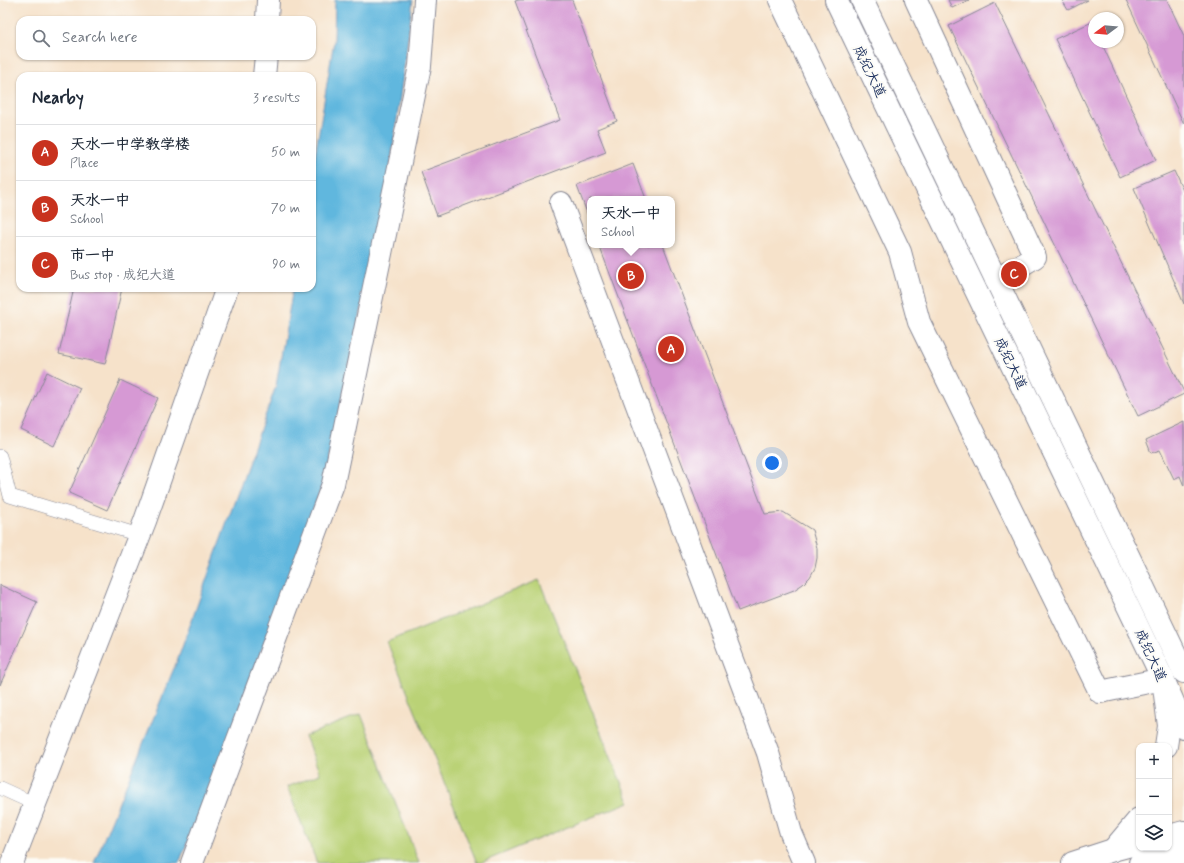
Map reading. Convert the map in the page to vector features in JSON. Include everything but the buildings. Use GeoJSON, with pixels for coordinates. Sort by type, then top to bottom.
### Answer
{"type":"FeatureCollection","features":[{"type":"Feature","properties":{"kind":"main road"},"geometry":{"type":"LineString","coordinates":[[267,16],[268,0]]}},
{"type":"Feature","properties":{"kind":"main road"},"geometry":{"type":"LineString","coordinates":[[192,863],[333,484],[420,66],[425,0]]}},
{"type":"Feature","properties":{"kind":"main road"},"geometry":{"type":"LineString","coordinates":[[780,0],[900,252],[918,322],[1100,692],[1163,679],[1169,726],[1166,743]]}},
{"type":"Feature","properties":{"kind":"main road","name":"成纪大道"},"geometry":{"type":"LineString","coordinates":[[836,0],[1163,679],[1184,727]]}},
{"type":"Feature","properties":{"kind":"main road","name":"成纪大道"},"geometry":{"type":"LineString","coordinates":[[862,0],[1184,672]]}},
{"type":"Feature","properties":{"kind":"main road"},"geometry":{"type":"LineString","coordinates":[[916,0],[1035,257],[996,280]]}},
{"type":"Feature","properties":{"kind":"main road"},"geometry":{"type":"LineString","coordinates":[[264,72],[266,60]]}},
{"type":"Feature","properties":{"kind":"main road"},"geometry":{"type":"LineString","coordinates":[[561,203],[768,753],[791,833],[804,863]]}},
{"type":"Feature","properties":{"kind":"main road"},"geometry":{"type":"LineString","coordinates":[[12,863],[139,535],[226,292]]}},
{"type":"Feature","properties":{"kind":"main road"},"geometry":{"type":"LineString","coordinates":[[1113,850],[1136,823]]}},
{"type":"Feature","properties":{"kind":"main road"},"geometry":{"type":"LineString","coordinates":[[1172,835],[1184,832]]}},
{"type":"Feature","properties":{"kind":"main road"},"geometry":{"type":"LineString","coordinates":[[1073,863],[1136,844]]}},
{"type":"Feature","properties":{"kind":"main road"},"geometry":{"type":"LineString","coordinates":[[1140,863],[1184,853]]}},
{"type":"Feature","properties":{"kind":"lane"},"geometry":{"type":"LineString","coordinates":[[0,456],[10,496],[139,535]]}},
{"type":"Feature","properties":{"kind":"lane"},"geometry":{"type":"LineString","coordinates":[[0,788],[35,804]]}},
{"type":"Feature","properties":{"kind":"green space"},"geometry":{"type":"Polygon","coordinates":[[[539,580],[629,802],[477,863],[387,642],[539,580]]]}},
{"type":"Feature","properties":{"kind":"green space"},"geometry":{"type":"Polygon","coordinates":[[[361,714],[419,863],[317,863],[287,787],[320,774],[305,736],[361,714]]]}},
{"type":"Feature","properties":{"kind":"water"},"geometry":{"type":"Polygon","coordinates":[[[335,0],[413,0],[386,200],[322,485],[225,749],[179,863],[94,863],[179,656],[276,386],[292,292],[316,292],[316,150],[334,41],[335,0]]]}},
{"type":"Feature","properties":{"kind":"place","name":"市一中"},"geometry":{"type":"Point","coordinates":[1014,274]}},
{"type":"Feature","properties":{"kind":"place","name":"天水一中"},"geometry":{"type":"Point","coordinates":[631,276]}},
{"type":"Feature","properties":{"kind":"place","name":"天水一中学教学楼"},"geometry":{"type":"Point","coordinates":[671,349]}}]}
